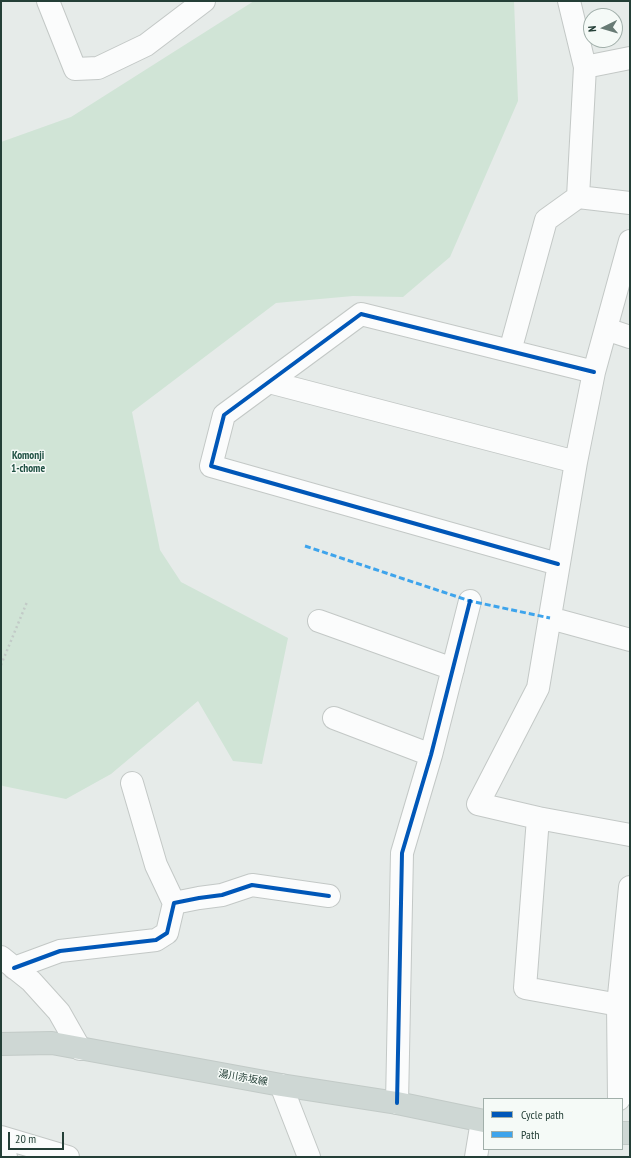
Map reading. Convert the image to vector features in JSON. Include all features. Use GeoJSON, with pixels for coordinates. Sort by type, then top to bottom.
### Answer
{"type":"FeatureCollection","features":[{"type":"Feature","properties":{"kind":"main road","name":"湯川赤坂線"},"geometry":{"type":"LineString","coordinates":[[1,1044],[52,1043],[281,1085],[397,1103],[483,1121]]}},
{"type":"Feature","properties":{"kind":"street"},"geometry":{"type":"LineString","coordinates":[[48,1],[75,69],[98,68],[146,45],[204,1]]}},
{"type":"Feature","properties":{"kind":"street"},"geometry":{"type":"LineString","coordinates":[[569,1],[584,67],[578,197]]}},
{"type":"Feature","properties":{"kind":"street"},"geometry":{"type":"LineString","coordinates":[[584,67],[630,58]]}},
{"type":"Feature","properties":{"kind":"street"},"geometry":{"type":"LineString","coordinates":[[510,351],[546,220],[578,197],[630,203]]}},
{"type":"Feature","properties":{"kind":"street"},"geometry":{"type":"LineString","coordinates":[[630,241],[594,372],[576,462],[538,688],[478,804],[538,818],[630,835]]}},
{"type":"Feature","properties":{"kind":"street"},"geometry":{"type":"LineString","coordinates":[[558,564],[211,466],[224,415],[361,314],[594,372]]}},
{"type":"Feature","properties":{"kind":"street"},"geometry":{"type":"LineString","coordinates":[[606,329],[630,337]]}},
{"type":"Feature","properties":{"kind":"street"},"geometry":{"type":"LineString","coordinates":[[268,382],[576,462]]}},
{"type":"Feature","properties":{"kind":"street"},"geometry":{"type":"LineString","coordinates":[[397,1103],[402,853],[432,755],[470,601]]}},
{"type":"Feature","properties":{"kind":"street"},"geometry":{"type":"LineString","coordinates":[[550,618],[630,640]]}},
{"type":"Feature","properties":{"kind":"street"},"geometry":{"type":"LineString","coordinates":[[319,621],[453,669]]}},
{"type":"Feature","properties":{"kind":"street"},"geometry":{"type":"LineString","coordinates":[[334,718],[432,755]]}},
{"type":"Feature","properties":{"kind":"street"},"geometry":{"type":"LineString","coordinates":[[7,962],[60,951],[156,940],[167,933],[174,903],[156,865],[132,783]]}},
{"type":"Feature","properties":{"kind":"street"},"geometry":{"type":"LineString","coordinates":[[538,818],[525,988],[624,1006]]}},
{"type":"Feature","properties":{"kind":"street"},"geometry":{"type":"LineString","coordinates":[[174,903],[222,895],[252,885],[329,896]]}},
{"type":"Feature","properties":{"kind":"street"},"geometry":{"type":"LineString","coordinates":[[619,1098],[630,887]]}},
{"type":"Feature","properties":{"kind":"street"},"geometry":{"type":"LineString","coordinates":[[7,962],[31,981],[59,1012],[80,1049]]}},
{"type":"Feature","properties":{"kind":"street"},"geometry":{"type":"LineString","coordinates":[[281,1085],[309,1157]]}},
{"type":"Feature","properties":{"kind":"street"},"geometry":{"type":"LineString","coordinates":[[476,1157],[483,1121]]}},
{"type":"Feature","properties":{"kind":"street"},"geometry":{"type":"LineString","coordinates":[[1,1137],[68,1157]]}},
{"type":"Feature","properties":{"kind":"street"},"geometry":{"type":"LineString","coordinates":[[1,1156],[6,1157]]}},
{"type":"Feature","properties":{"kind":"path"},"geometry":{"type":"LineString","coordinates":[[1,665],[27,602]]}},
{"type":"Feature","properties":{"kind":"green space"},"geometry":{"type":"Polygon","coordinates":[[[254,1],[514,1],[518,101],[450,257],[403,297],[353,296],[276,303],[132,412],[160,550],[181,582],[288,638],[262,764],[233,761],[198,701],[111,774],[66,799],[3,786],[1,785],[1,142],[71,117],[254,1]]]}},
{"type":"Feature","properties":{"kind":"marked path"},"geometry":{"type":"LineString","coordinates":[[305,546],[470,601],[550,618]]}},
{"type":"Feature","properties":{"kind":"cycle path"},"geometry":{"type":"LineString","coordinates":[[558,564],[211,466],[224,415],[361,314],[594,372]]}},
{"type":"Feature","properties":{"kind":"cycle path"},"geometry":{"type":"LineString","coordinates":[[397,1103],[402,853],[431,755],[470,601]]}},
{"type":"Feature","properties":{"kind":"cycle path"},"geometry":{"type":"LineString","coordinates":[[14,968],[60,951],[156,940],[167,933],[174,903],[222,895],[252,885],[329,896]]}},
{"type":"Feature","properties":{"kind":"district","name":"Komonji 1-chome"},"geometry":{"type":"Point","coordinates":[28,462]}}]}
